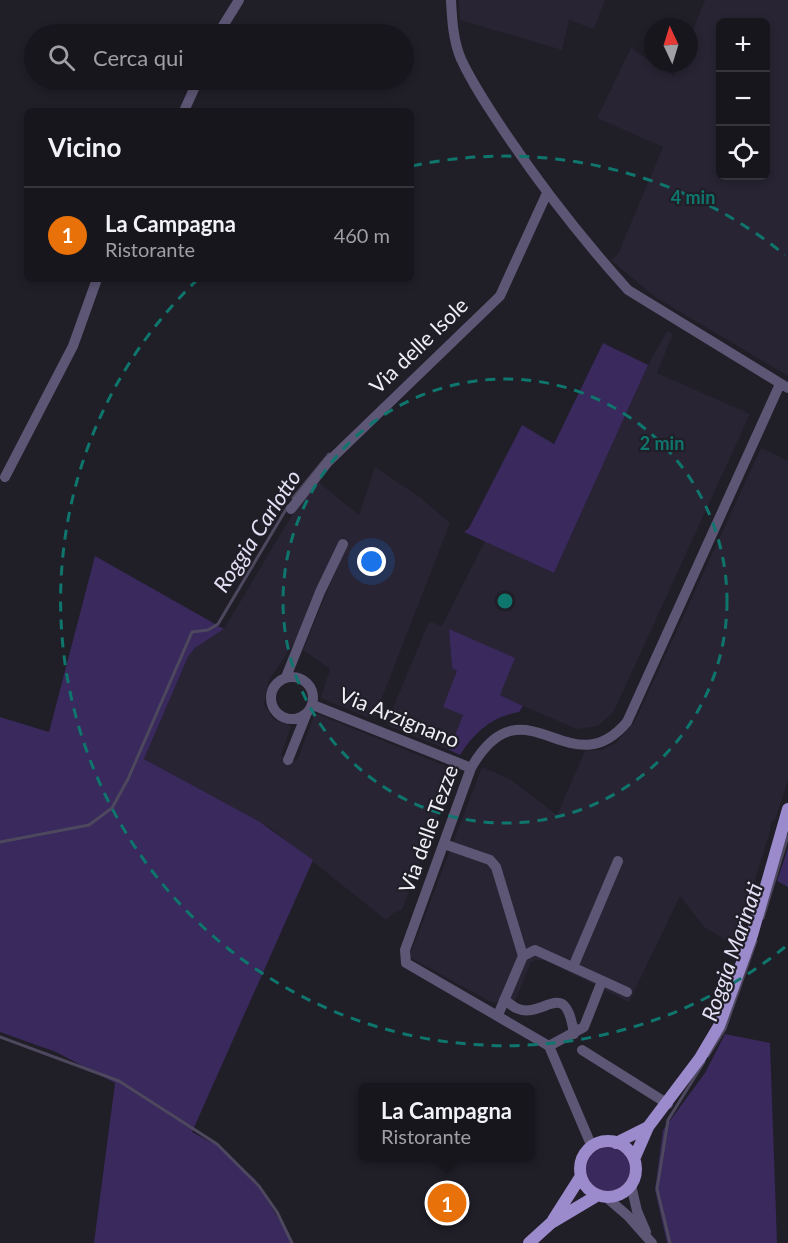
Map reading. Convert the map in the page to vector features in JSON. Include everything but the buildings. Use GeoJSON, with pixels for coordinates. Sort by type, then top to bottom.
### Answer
{"type":"FeatureCollection","features":[{"type":"Feature","properties":{"kind":"main road"},"geometry":{"type":"LineString","coordinates":[[634,1159],[648,1127],[668,1104],[720,1026],[752,935],[788,808]]}},
{"type":"Feature","properties":{"kind":"main road"},"geometry":{"type":"LineString","coordinates":[[616,1143],[648,1127]]}},
{"type":"Feature","properties":{"kind":"main road"},"geometry":{"type":"LineString","coordinates":[[529,1243],[551,1223],[602,1196],[620,1194],[631,1185],[636,1173],[634,1159],[627,1149],[616,1143],[608,1142],[592,1147],[582,1160],[581,1176],[551,1223]]}},
{"type":"Feature","properties":{"kind":"main road"},"geometry":{"type":"LineString","coordinates":[[581,1176],[590,1191],[602,1196]]}},
{"type":"Feature","properties":{"kind":"street"},"geometry":{"type":"LineString","coordinates":[[224,24],[239,0]]}},
{"type":"Feature","properties":{"kind":"street"},"geometry":{"type":"LineString","coordinates":[[451,0],[452,22],[461,58],[491,110],[547,194],[628,290],[784,386]]}},
{"type":"Feature","properties":{"kind":"street"},"geometry":{"type":"LineString","coordinates":[[185,108],[193,90]]}},
{"type":"Feature","properties":{"kind":"street","name":"Via delle Isole"},"geometry":{"type":"LineString","coordinates":[[291,509],[328,462],[500,296],[547,194]]}},
{"type":"Feature","properties":{"kind":"street"},"geometry":{"type":"LineString","coordinates":[[5,477],[74,346],[96,282]]}},
{"type":"Feature","properties":{"kind":"street","name":"Via delle Tezze"},"geometry":{"type":"LineString","coordinates":[[549,1046],[406,963],[405,950],[471,768],[480,752],[503,733],[527,729],[563,742],[587,747],[618,732],[627,722],[784,386]]}},
{"type":"Feature","properties":{"kind":"street"},"geometry":{"type":"LineString","coordinates":[[286,677],[320,592],[343,544]]}},
{"type":"Feature","properties":{"kind":"street","name":"Via Arzignano"},"geometry":{"type":"LineString","coordinates":[[288,760],[306,715],[313,705],[313,694],[306,682],[286,677],[275,685],[271,691],[271,703],[275,712],[292,720],[306,715]]}},
{"type":"Feature","properties":{"kind":"street","name":"Via Arzignano"},"geometry":{"type":"LineString","coordinates":[[313,705],[471,768]]}},
{"type":"Feature","properties":{"kind":"street"},"geometry":{"type":"LineString","coordinates":[[444,844],[490,860],[496,867],[523,956]]}},
{"type":"Feature","properties":{"kind":"street"},"geometry":{"type":"LineString","coordinates":[[573,967],[618,861]]}},
{"type":"Feature","properties":{"kind":"street"},"geometry":{"type":"LineString","coordinates":[[498,1015],[523,956],[535,950],[627,992]]}},
{"type":"Feature","properties":{"kind":"street"},"geometry":{"type":"LineString","coordinates":[[592,1147],[549,1046],[584,1027],[602,981]]}},
{"type":"Feature","properties":{"kind":"street"},"geometry":{"type":"LineString","coordinates":[[504,1000],[517,1009],[527,1010],[546,1004],[563,1004],[568,1009],[574,1034]]}},
{"type":"Feature","properties":{"kind":"street"},"geometry":{"type":"LineString","coordinates":[[582,1050],[668,1104]]}},
{"type":"Feature","properties":{"kind":"street"},"geometry":{"type":"LineString","coordinates":[[631,1185],[637,1211],[651,1242]]}},
{"type":"Feature","properties":{"kind":"street"},"geometry":{"type":"LineString","coordinates":[[602,1196],[628,1216],[651,1242]]}},
{"type":"Feature","properties":{"kind":"shaded area"},"geometry":{"type":"Polygon","coordinates":[[[459,0],[605,0],[594,29],[569,20],[562,50],[460,20],[459,0]]]}},
{"type":"Feature","properties":{"kind":"shaded area"},"geometry":{"type":"Polygon","coordinates":[[[705,0],[788,0],[788,376],[655,297],[611,260],[618,254],[663,147],[597,118],[631,48],[644,56],[644,72],[668,72],[674,76],[676,72],[698,72],[698,18],[705,0]]]}},
{"type":"Feature","properties":{"kind":"shaded area"},"geometry":{"type":"Polygon","coordinates":[[[667,331],[673,334],[657,373],[750,414],[614,711],[598,726],[577,729],[500,695],[449,629],[452,668],[457,670],[463,715],[449,750],[389,726],[387,722],[428,624],[431,622],[442,626],[485,541],[554,573],[648,365],[667,331]]]}},
{"type":"Feature","properties":{"kind":"shaded area"},"geometry":{"type":"Polygon","coordinates":[[[603,343],[648,365],[554,573],[464,532],[469,528],[522,425],[554,444],[603,343]]]}},
{"type":"Feature","properties":{"kind":"shaded area"},"geometry":{"type":"Polygon","coordinates":[[[761,448],[788,461],[788,780],[775,820],[771,822],[735,945],[704,927],[680,896],[629,1002],[544,960],[536,960],[531,962],[513,1006],[489,1001],[411,958],[411,952],[482,767],[510,779],[557,815],[585,751],[602,750],[616,743],[635,721],[761,448]]]}},
{"type":"Feature","properties":{"kind":"shaded area"},"geometry":{"type":"Polygon","coordinates":[[[375,467],[421,498],[450,523],[375,716],[367,717],[321,698],[330,669],[303,650],[348,541],[343,537],[297,638],[269,680],[264,704],[273,719],[291,726],[281,755],[297,761],[315,713],[455,770],[402,910],[393,913],[386,920],[272,829],[144,759],[188,657],[195,648],[224,629],[299,503],[317,481],[359,515],[375,467]]]}},
{"type":"Feature","properties":{"kind":"shaded area"},"geometry":{"type":"Polygon","coordinates":[[[95,556],[224,629],[195,648],[188,657],[144,759],[260,822],[313,860],[192,1132],[215,1144],[255,1179],[293,1243],[94,1243],[115,1083],[56,1052],[0,1032],[0,717],[49,732],[95,556]]]}},
{"type":"Feature","properties":{"kind":"shaded area"},"geometry":{"type":"Polygon","coordinates":[[[449,629],[515,658],[500,695],[523,706],[519,712],[509,714],[485,727],[460,755],[449,750],[463,715],[443,707],[457,671],[452,668],[449,629]]]}},
{"type":"Feature","properties":{"kind":"shaded area"},"geometry":{"type":"Polygon","coordinates":[[[788,848],[788,887],[777,881],[788,848]]]}},
{"type":"Feature","properties":{"kind":"shaded area"},"geometry":{"type":"Polygon","coordinates":[[[725,1034],[770,1043],[777,1243],[667,1243],[655,1190],[663,1130],[705,1073],[725,1034]]]}},
{"type":"Feature","properties":{"kind":"shaded area"},"geometry":{"type":"Polygon","coordinates":[[[608,1147],[624,1153],[630,1169],[624,1185],[608,1191],[592,1185],[586,1169],[592,1153],[608,1147]]]}},
{"type":"Feature","properties":{"kind":"waterway","name":"Roggia Carlotto"},"geometry":{"type":"LineString","coordinates":[[293,498],[329,454]]}},
{"type":"Feature","properties":{"kind":"waterway","name":"Roggia Carlotto"},"geometry":{"type":"LineString","coordinates":[[0,842],[89,825],[112,808],[128,779],[192,632],[208,630],[218,624],[288,506]]}},
{"type":"Feature","properties":{"kind":"waterway","name":"Roggia Marinati"},"geometry":{"type":"LineString","coordinates":[[763,918],[788,836]]}},
{"type":"Feature","properties":{"kind":"waterway","name":"Roggia Marinati"},"geometry":{"type":"LineString","coordinates":[[708,1056],[725,1029],[756,941]]}},
{"type":"Feature","properties":{"kind":"waterway"},"geometry":{"type":"LineString","coordinates":[[0,1037],[119,1081],[217,1144],[259,1186],[277,1212],[292,1243]]}},
{"type":"Feature","properties":{"kind":"waterway","name":"Roggia Marinati"},"geometry":{"type":"LineString","coordinates":[[670,1243],[657,1189],[668,1120],[704,1062]]}},
{"type":"Feature","properties":{"kind":"place","name":"La Campagna"},"geometry":{"type":"Point","coordinates":[447,1203]}}]}
